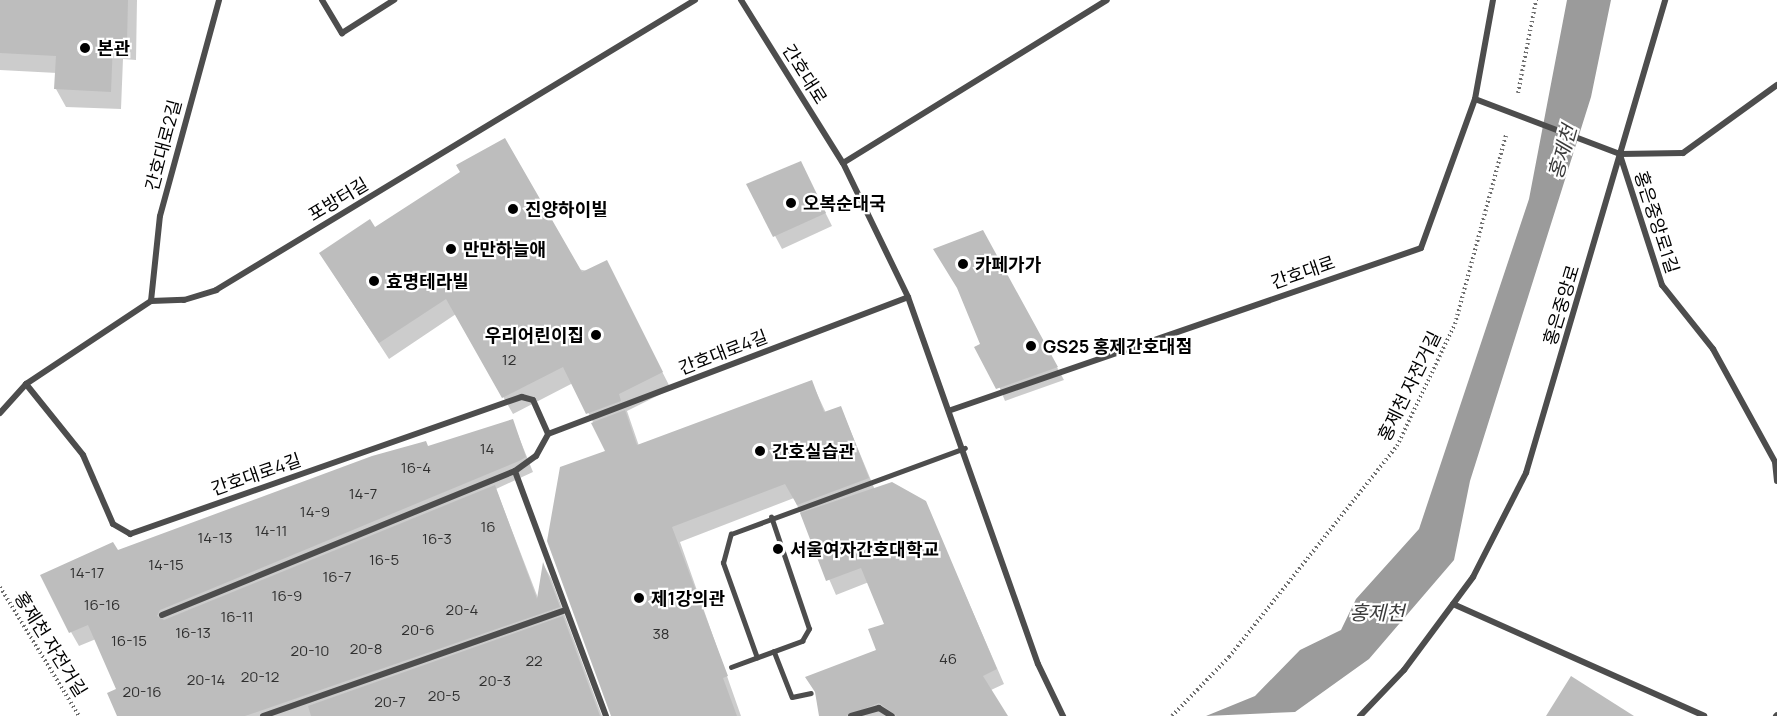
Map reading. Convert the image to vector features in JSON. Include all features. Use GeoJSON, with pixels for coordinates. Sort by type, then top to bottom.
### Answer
{"type":"FeatureCollection","features":[{"type":"Feature","properties":{"kind":"street","name":"간호대로2길"},"geometry":{"type":"LineString","coordinates":[[151,301],[160,216],[219,0]]}},
{"type":"Feature","properties":{"kind":"street"},"geometry":{"type":"LineString","coordinates":[[322,0],[342,33],[394,0]]}},
{"type":"Feature","properties":{"kind":"street","name":"포방터길"},"geometry":{"type":"LineString","coordinates":[[151,301],[184,300],[216,290],[695,0]]}},
{"type":"Feature","properties":{"kind":"street","name":"간호대로"},"geometry":{"type":"LineString","coordinates":[[741,0],[843,163],[908,297],[965,448],[1038,664],[1063,716]]}},
{"type":"Feature","properties":{"kind":"street"},"geometry":{"type":"LineString","coordinates":[[843,163],[1107,0]]}},
{"type":"Feature","properties":{"kind":"street","name":"간호대로"},"geometry":{"type":"LineString","coordinates":[[951,410],[1421,248],[1475,99],[1493,0]]}},
{"type":"Feature","properties":{"kind":"street","name":"홍은중앙로"},"geometry":{"type":"LineString","coordinates":[[1360,716],[1404,670],[1453,604],[1526,473],[1665,0]]}},
{"type":"Feature","properties":{"kind":"street"},"geometry":{"type":"LineString","coordinates":[[1475,99],[1620,154],[1683,153],[1777,85]]}},
{"type":"Feature","properties":{"kind":"street","name":"홍은중앙로1길"},"geometry":{"type":"LineString","coordinates":[[1620,154],[1662,285],[1713,349],[1775,462],[1777,481]]}},
{"type":"Feature","properties":{"kind":"street","name":"간호대로4길"},"geometry":{"type":"LineString","coordinates":[[26,384],[83,454],[113,524],[130,534],[522,397],[533,400],[548,434],[908,297]]}},
{"type":"Feature","properties":{"kind":"street"},"geometry":{"type":"LineString","coordinates":[[0,413],[26,384],[151,301]]}},
{"type":"Feature","properties":{"kind":"street"},"geometry":{"type":"LineString","coordinates":[[162,615],[515,471],[536,456],[548,434]]}},
{"type":"Feature","properties":{"kind":"street"},"geometry":{"type":"LineString","coordinates":[[515,471],[606,716]]}},
{"type":"Feature","properties":{"kind":"street"},"geometry":{"type":"LineString","coordinates":[[1453,604],[1704,716]]}},
{"type":"Feature","properties":{"kind":"street"},"geometry":{"type":"LineString","coordinates":[[263,716],[566,610]]}},
{"type":"Feature","properties":{"kind":"street"},"geometry":{"type":"LineString","coordinates":[[851,716],[879,708],[892,716]]}},
{"type":"Feature","properties":{"kind":"lane"},"geometry":{"type":"LineString","coordinates":[[758,658],[722,555],[731,534],[771,517],[965,448]]}},
{"type":"Feature","properties":{"kind":"lane"},"geometry":{"type":"LineString","coordinates":[[731,668],[802,641],[809,621],[771,517]]}},
{"type":"Feature","properties":{"kind":"lane"},"geometry":{"type":"LineString","coordinates":[[774,651],[792,697],[811,693]]}},
{"type":"Feature","properties":{"kind":"path"},"geometry":{"type":"LineString","coordinates":[[1515,103],[1536,0]]}},
{"type":"Feature","properties":{"kind":"path","name":"홍제천 자전거길"},"geometry":{"type":"LineString","coordinates":[[1172,716],[1229,657],[1397,446],[1455,324],[1509,125]]}},
{"type":"Feature","properties":{"kind":"path","name":"홍제천 자전거길"},"geometry":{"type":"LineString","coordinates":[[0,587],[79,716]]}},
{"type":"Feature","properties":{"kind":"water","name":"홍제천"},"geometry":{"type":"Polygon","coordinates":[[[1567,0],[1611,0],[1591,97],[1470,481],[1454,560],[1369,659],[1295,712],[1206,716],[1255,696],[1300,650],[1341,630],[1356,599],[1419,529],[1529,199],[1567,0]]]}},
{"type":"Feature","properties":{"kind":"building","name":"본관"},"geometry":{"type":"Polygon","coordinates":[[[0,0],[128,0],[127,42],[113,42],[111,92],[54,89],[56,56],[0,53],[0,0]]]}},
{"type":"Feature","properties":{"kind":"building"},"geometry":{"type":"Polygon","coordinates":[[[505,138],[582,272],[607,260],[663,372],[619,394],[621,401],[586,414],[563,367],[502,398],[446,299],[379,343],[319,253],[370,219],[375,227],[460,172],[456,165],[505,138]]]}},
{"type":"Feature","properties":{"kind":"building"},"geometry":{"type":"Polygon","coordinates":[[[801,161],[826,213],[773,237],[746,184],[801,161]]]}},
{"type":"Feature","properties":{"kind":"building"},"geometry":{"type":"Polygon","coordinates":[[[983,230],[1058,367],[996,389],[974,347],[980,344],[957,288],[933,249],[983,230]]]}},
{"type":"Feature","properties":{"kind":"building"},"geometry":{"type":"Polygon","coordinates":[[[812,380],[824,412],[841,406],[869,478],[797,505],[785,484],[672,527],[728,676],[723,678],[737,716],[611,716],[547,541],[560,467],[605,451],[591,423],[625,410],[637,445],[812,380]]]}},
{"type":"Feature","properties":{"kind":"building"},"geometry":{"type":"Polygon","coordinates":[[[513,419],[526,457],[519,461],[160,610],[157,616],[164,620],[495,485],[537,599],[543,562],[560,607],[245,716],[117,716],[107,693],[116,689],[88,625],[69,633],[40,575],[113,542],[118,550],[372,456],[426,441],[428,446],[513,419]]]}},
{"type":"Feature","properties":{"kind":"building"},"geometry":{"type":"Polygon","coordinates":[[[892,482],[926,501],[997,669],[983,676],[1008,716],[897,716],[879,703],[846,716],[819,716],[815,692],[805,677],[876,650],[868,629],[884,624],[861,568],[826,581],[800,513],[892,482]]]}},
{"type":"Feature","properties":{"kind":"building"},"geometry":{"type":"Polygon","coordinates":[[[563,616],[600,716],[311,716],[308,706],[563,616]]]}},
{"type":"Feature","properties":{"kind":"building"},"geometry":{"type":"Polygon","coordinates":[[[1571,676],[1634,716],[1546,716],[1571,676]]]}},
{"type":"Feature","properties":{"kind":"place","name":"본관"},"geometry":{"type":"Point","coordinates":[85,48]}},
{"type":"Feature","properties":{"kind":"place","name":"오복순대국"},"geometry":{"type":"Point","coordinates":[791,203]}},
{"type":"Feature","properties":{"kind":"place","name":"진양하이빌"},"geometry":{"type":"Point","coordinates":[513,209]}},
{"type":"Feature","properties":{"kind":"place","name":"만만하늘애"},"geometry":{"type":"Point","coordinates":[451,249]}},
{"type":"Feature","properties":{"kind":"place","name":"카페가가"},"geometry":{"type":"Point","coordinates":[963,264]}},
{"type":"Feature","properties":{"kind":"place","name":"효명테라빌"},"geometry":{"type":"Point","coordinates":[374,281]}},
{"type":"Feature","properties":{"kind":"place","name":"우리어린이집"},"geometry":{"type":"Point","coordinates":[596,335]}},
{"type":"Feature","properties":{"kind":"place","name":"GS25 홍제간호대점"},"geometry":{"type":"Point","coordinates":[1031,346]}},
{"type":"Feature","properties":{"kind":"place","name":"간호실습관"},"geometry":{"type":"Point","coordinates":[760,451]}},
{"type":"Feature","properties":{"kind":"place","name":"서울여자간호대학교"},"geometry":{"type":"Point","coordinates":[778,549]}},
{"type":"Feature","properties":{"kind":"place","name":"제1강의관"},"geometry":{"type":"Point","coordinates":[639,598]}}]}
